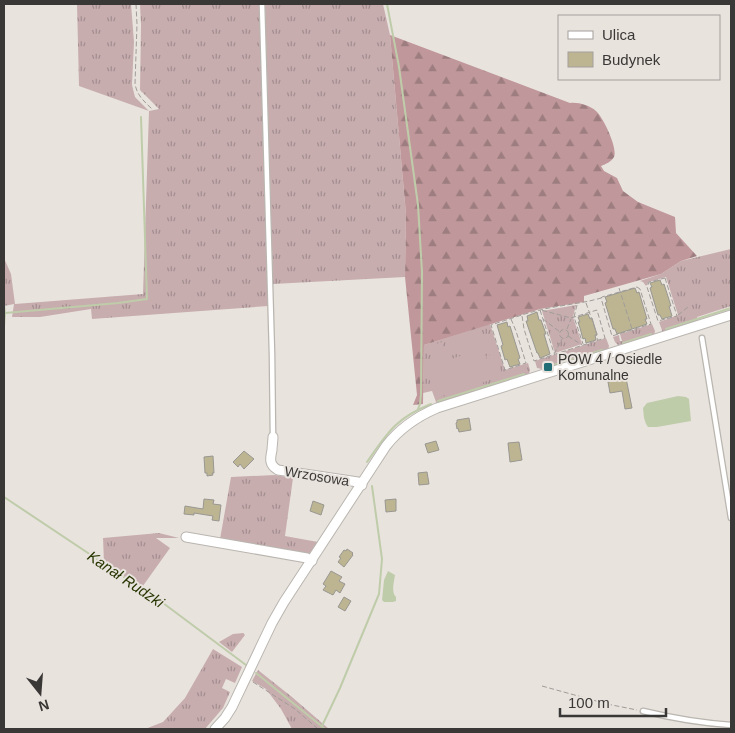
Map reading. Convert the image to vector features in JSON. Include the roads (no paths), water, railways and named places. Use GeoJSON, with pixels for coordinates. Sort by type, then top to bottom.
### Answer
{"type":"FeatureCollection","features":[{"type":"Feature","properties":{"kind":"street"},"geometry":{"type":"LineString","coordinates":[[215,729],[228,713],[284,602],[393,438],[405,426],[424,414],[457,402],[731,315]]}},
{"type":"Feature","properties":{"kind":"street","name":"Wrzosowa"},"geometry":{"type":"LineString","coordinates":[[273,437],[270,463],[278,470],[358,482],[362,485]]}},
{"type":"Feature","properties":{"kind":"street"},"geometry":{"type":"LineString","coordinates":[[186,537],[307,558],[312,561]]}},
{"type":"Feature","properties":{"kind":"lane"},"geometry":{"type":"LineString","coordinates":[[262,4],[273,437]]}},
{"type":"Feature","properties":{"kind":"lane"},"geometry":{"type":"LineString","coordinates":[[702,338],[731,518]]}},
{"type":"Feature","properties":{"kind":"lane"},"geometry":{"type":"LineString","coordinates":[[643,712],[710,724],[731,725]]}},
{"type":"Feature","properties":{"kind":"waterway"},"geometry":{"type":"LineString","coordinates":[[387,4],[399,67],[418,205],[422,272],[421,394],[418,409]]}},
{"type":"Feature","properties":{"kind":"waterway"},"geometry":{"type":"LineString","coordinates":[[4,326],[5,313],[147,299],[141,117]]}},
{"type":"Feature","properties":{"kind":"waterway"},"geometry":{"type":"LineString","coordinates":[[4,306],[4,313]]}},
{"type":"Feature","properties":{"kind":"waterway"},"geometry":{"type":"LineString","coordinates":[[666,329],[731,308]]}},
{"type":"Feature","properties":{"kind":"waterway"},"geometry":{"type":"LineString","coordinates":[[623,343],[651,334]]}},
{"type":"Feature","properties":{"kind":"waterway"},"geometry":{"type":"LineString","coordinates":[[544,368],[602,350]]}},
{"type":"Feature","properties":{"kind":"waterway"},"geometry":{"type":"LineString","coordinates":[[438,401],[524,374]]}},
{"type":"Feature","properties":{"kind":"waterway"},"geometry":{"type":"LineString","coordinates":[[367,462],[394,427],[409,415],[431,404]]}},
{"type":"Feature","properties":{"kind":"waterway"},"geometry":{"type":"LineString","coordinates":[[322,726],[379,594],[382,559],[372,486]]}},
{"type":"Feature","properties":{"kind":"waterway","name":"Kanał Rudzki"},"geometry":{"type":"LineString","coordinates":[[4,497],[163,603],[246,665]]}},
{"type":"Feature","properties":{"kind":"waterway","name":"Kanał Rudzki"},"geometry":{"type":"LineString","coordinates":[[256,673],[325,729]]}},
{"type":"Feature","properties":{"kind":"place","name":"POW 4 / Osiedle Komunalne"},"geometry":{"type":"Point","coordinates":[548,367]}}]}
